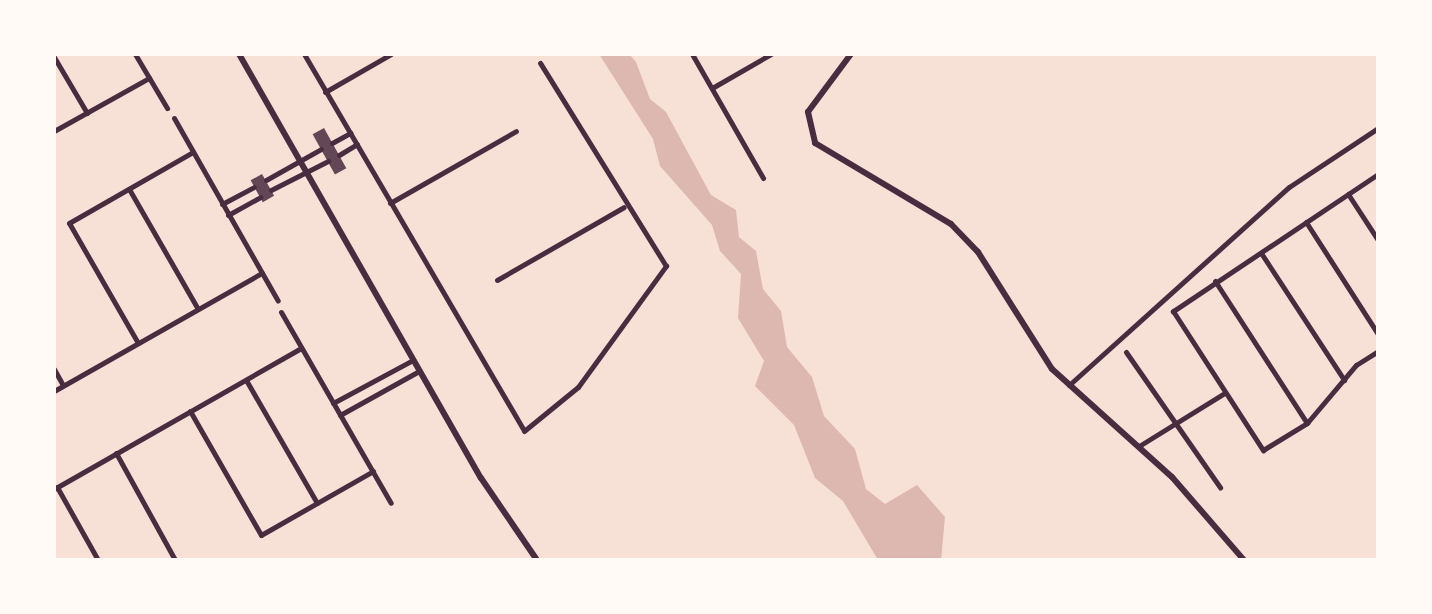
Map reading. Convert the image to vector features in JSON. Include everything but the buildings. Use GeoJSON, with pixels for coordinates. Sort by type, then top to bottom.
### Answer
{"type":"FeatureCollection","features":[{"type":"Feature","properties":{"kind":"street"},"geometry":{"type":"LineString","coordinates":[[239,54],[419,371],[537,560]]}},
{"type":"Feature","properties":{"kind":"street"},"geometry":{"type":"LineString","coordinates":[[304,54],[523,430],[578,387],[664,270],[540,63]]}},
{"type":"Feature","properties":{"kind":"street"},"geometry":{"type":"LineString","coordinates":[[325,92],[391,54]]}},
{"type":"Feature","properties":{"kind":"street"},"geometry":{"type":"LineString","coordinates":[[692,54],[763,178]]}},
{"type":"Feature","properties":{"kind":"street"},"geometry":{"type":"LineString","coordinates":[[712,88],[771,54]]}},
{"type":"Feature","properties":{"kind":"street"},"geometry":{"type":"LineString","coordinates":[[851,54],[808,112],[815,143],[951,224],[978,252],[1068,386],[1139,446],[1244,560]]}},
{"type":"Feature","properties":{"kind":"street"},"geometry":{"type":"LineString","coordinates":[[136,55],[167,108]]}},
{"type":"Feature","properties":{"kind":"street"},"geometry":{"type":"LineString","coordinates":[[54,57],[87,113]]}},
{"type":"Feature","properties":{"kind":"street"},"geometry":{"type":"LineString","coordinates":[[54,131],[149,78]]}},
{"type":"Feature","properties":{"kind":"street"},"geometry":{"type":"LineString","coordinates":[[174,118],[278,301]]}},
{"type":"Feature","properties":{"kind":"street"},"geometry":{"type":"LineString","coordinates":[[1068,386],[1289,187],[1378,128]]}},
{"type":"Feature","properties":{"kind":"street"},"geometry":{"type":"LineString","coordinates":[[390,203],[516,131]]}},
{"type":"Feature","properties":{"kind":"street"},"geometry":{"type":"LineString","coordinates":[[332,143],[350,133]]}},
{"type":"Feature","properties":{"kind":"street"},"geometry":{"type":"LineString","coordinates":[[339,155],[357,144]]}},
{"type":"Feature","properties":{"kind":"street"},"geometry":{"type":"LineString","coordinates":[[266,180],[321,149]]}},
{"type":"Feature","properties":{"kind":"street"},"geometry":{"type":"LineString","coordinates":[[138,343],[69,223],[193,152]]}},
{"type":"Feature","properties":{"kind":"street"},"geometry":{"type":"LineString","coordinates":[[271,190],[328,161]]}},
{"type":"Feature","properties":{"kind":"street"},"geometry":{"type":"LineString","coordinates":[[1378,174],[1173,311],[1223,394],[1263,450],[1307,423],[1344,380],[1378,351]]}},
{"type":"Feature","properties":{"kind":"street"},"geometry":{"type":"LineString","coordinates":[[222,204],[254,187]]}},
{"type":"Feature","properties":{"kind":"street"},"geometry":{"type":"LineString","coordinates":[[129,189],[198,309]]}},
{"type":"Feature","properties":{"kind":"street"},"geometry":{"type":"LineString","coordinates":[[1348,194],[1378,240]]}},
{"type":"Feature","properties":{"kind":"street"},"geometry":{"type":"LineString","coordinates":[[228,215],[260,197]]}},
{"type":"Feature","properties":{"kind":"street"},"geometry":{"type":"LineString","coordinates":[[497,280],[625,207]]}},
{"type":"Feature","properties":{"kind":"street"},"geometry":{"type":"LineString","coordinates":[[1306,222],[1378,334]]}},
{"type":"Feature","properties":{"kind":"street"},"geometry":{"type":"LineString","coordinates":[[1261,253],[1344,380]]}},
{"type":"Feature","properties":{"kind":"street"},"geometry":{"type":"LineString","coordinates":[[54,391],[262,273]]}},
{"type":"Feature","properties":{"kind":"street"},"geometry":{"type":"LineString","coordinates":[[1215,281],[1307,423]]}},
{"type":"Feature","properties":{"kind":"street"},"geometry":{"type":"LineString","coordinates":[[281,312],[391,503]]}},
{"type":"Feature","properties":{"kind":"street"},"geometry":{"type":"LineString","coordinates":[[89,560],[97,558],[56,488],[301,348]]}},
{"type":"Feature","properties":{"kind":"street"},"geometry":{"type":"LineString","coordinates":[[1126,352],[1220,487]]}},
{"type":"Feature","properties":{"kind":"street"},"geometry":{"type":"LineString","coordinates":[[333,403],[413,360]]}},
{"type":"Feature","properties":{"kind":"street"},"geometry":{"type":"LineString","coordinates":[[54,369],[64,386]]}},
{"type":"Feature","properties":{"kind":"street"},"geometry":{"type":"LineString","coordinates":[[340,415],[419,371]]}},
{"type":"Feature","properties":{"kind":"street"},"geometry":{"type":"LineString","coordinates":[[246,380],[317,503]]}},
{"type":"Feature","properties":{"kind":"street"},"geometry":{"type":"LineString","coordinates":[[1139,446],[1223,394]]}},
{"type":"Feature","properties":{"kind":"street"},"geometry":{"type":"LineString","coordinates":[[190,411],[261,535],[373,471]]}},
{"type":"Feature","properties":{"kind":"street"},"geometry":{"type":"LineString","coordinates":[[116,453],[175,560]]}},
{"type":"Feature","properties":{"kind":"shaded area"},"geometry":{"type":"Polygon","coordinates":[[[599,54],[629,54],[636,62],[650,99],[666,112],[711,195],[736,210],[739,237],[756,251],[763,289],[781,311],[787,347],[812,377],[824,416],[855,449],[866,489],[885,504],[917,485],[945,517],[941,560],[878,560],[843,501],[815,478],[794,425],[755,386],[764,361],[738,318],[741,274],[720,251],[712,225],[660,166],[653,139],[599,54]]]}}]}
